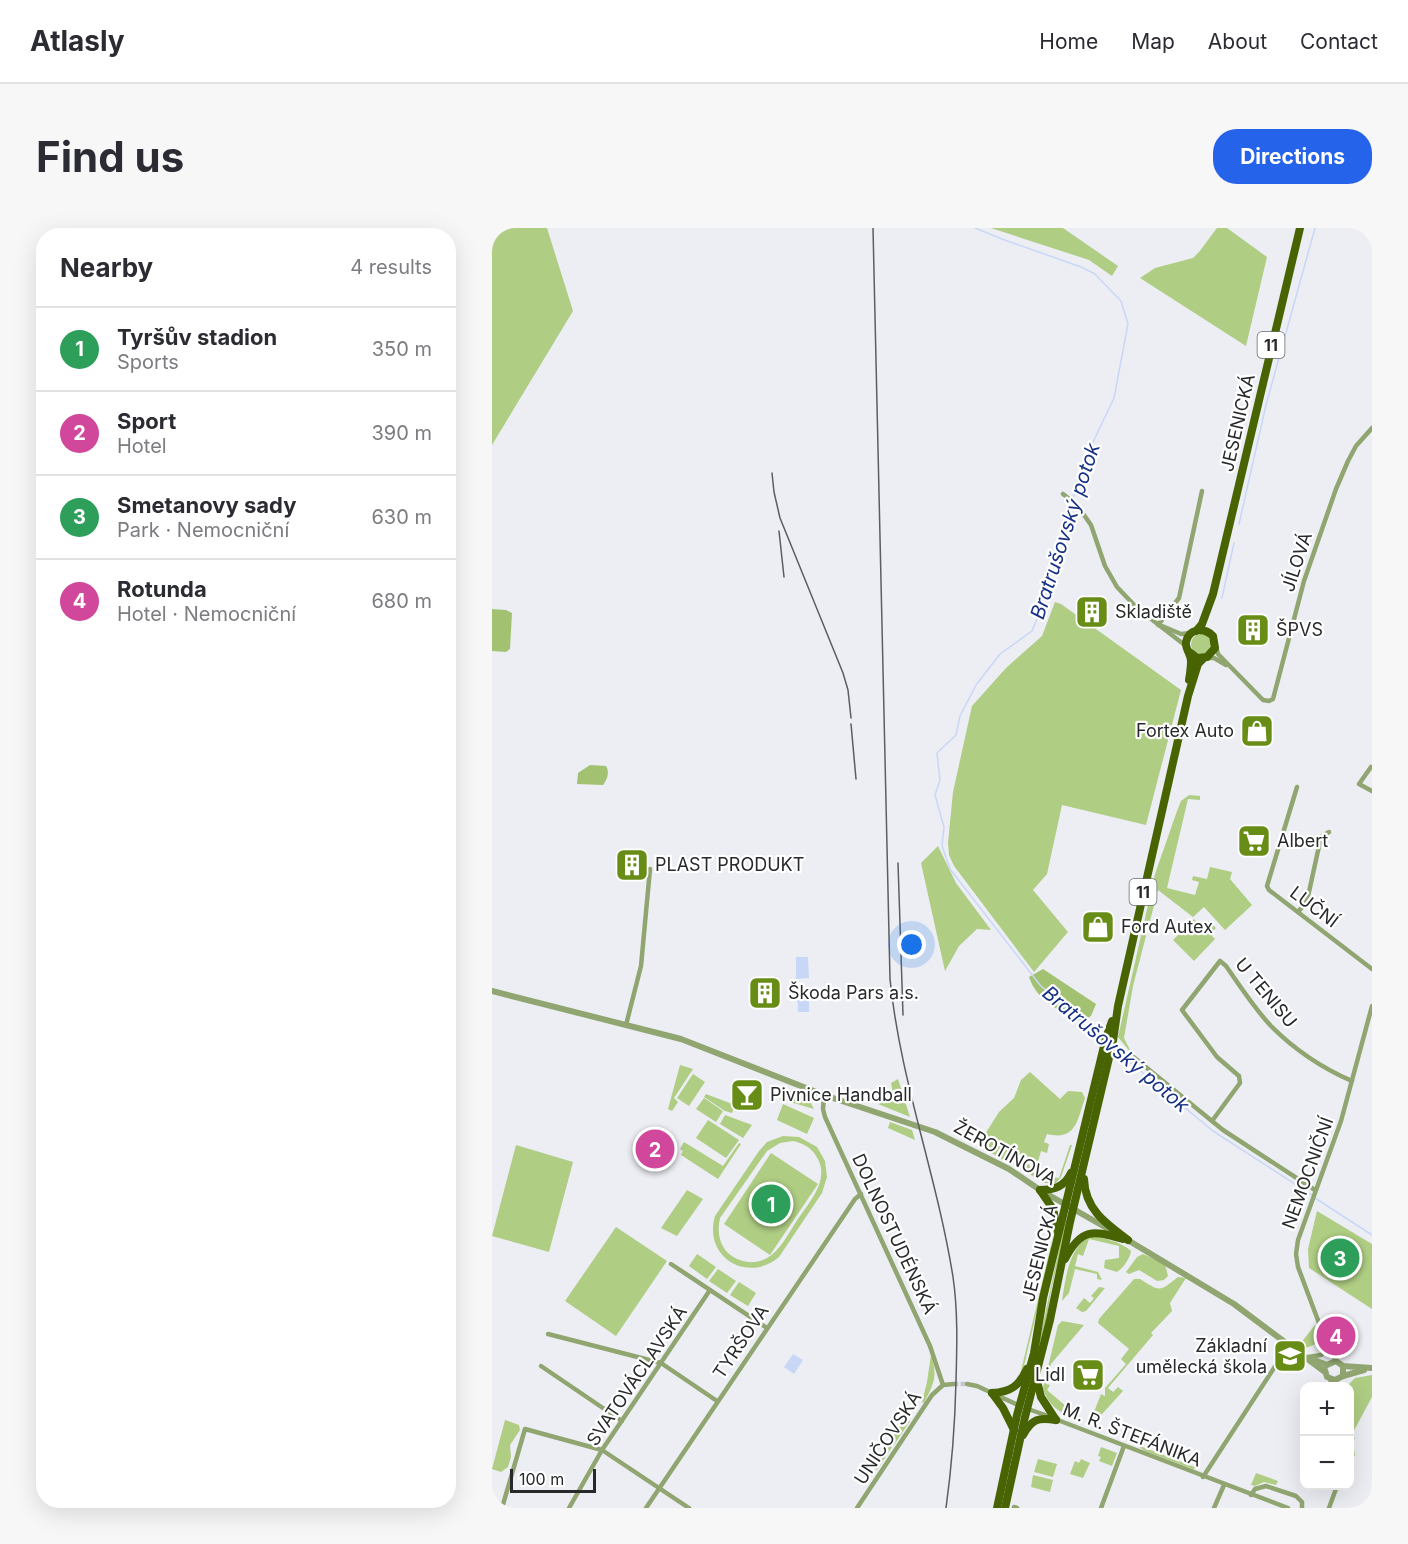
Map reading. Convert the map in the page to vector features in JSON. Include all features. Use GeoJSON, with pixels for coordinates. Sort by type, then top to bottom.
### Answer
{"type":"FeatureCollection","features":[{"type":"Feature","properties":{"kind":"main road","name":"JESENICKÁ"},"geometry":{"type":"LineString","coordinates":[[997,1508],[1014,1430],[1036,1377],[1050,1320],[1070,1207],[1188,696],[1198,664],[1212,653],[1215,645],[1209,625],[1213,594],[1298,228]]}},
{"type":"Feature","properties":{"kind":"main road","name":"JESENICKÁ"},"geometry":{"type":"LineString","coordinates":[[1188,696],[1191,660],[1187,650],[1187,641],[1202,624],[1213,594]]}},
{"type":"Feature","properties":{"kind":"main road"},"geometry":{"type":"LineString","coordinates":[[1194,631],[1204,630],[1213,636]]}},
{"type":"Feature","properties":{"kind":"main road"},"geometry":{"type":"LineString","coordinates":[[1187,650],[1197,658],[1204,658]]}},
{"type":"Feature","properties":{"kind":"main road"},"geometry":{"type":"LineString","coordinates":[[1041,1190],[1061,1186],[1080,1165]]}},
{"type":"Feature","properties":{"kind":"main road"},"geometry":{"type":"LineString","coordinates":[[1080,1165],[1086,1196],[1091,1207],[1102,1220],[1128,1240]]}},
{"type":"Feature","properties":{"kind":"main road"},"geometry":{"type":"LineString","coordinates":[[1041,1190],[1053,1209],[1059,1236]]}},
{"type":"Feature","properties":{"kind":"main road","name":"JESENICKÁ"},"geometry":{"type":"LineString","coordinates":[[1005,1508],[1019,1443],[1043,1298],[1059,1236],[1070,1207]]}},
{"type":"Feature","properties":{"kind":"main road"},"geometry":{"type":"LineString","coordinates":[[1060,1267],[1075,1242],[1084,1234],[1102,1232],[1128,1240]]}},
{"type":"Feature","properties":{"kind":"main road"},"geometry":{"type":"LineString","coordinates":[[992,1393],[1004,1392],[1017,1385],[1034,1353]]}},
{"type":"Feature","properties":{"kind":"main road"},"geometry":{"type":"LineString","coordinates":[[1036,1377],[1041,1397],[1056,1419]]}},
{"type":"Feature","properties":{"kind":"main road"},"geometry":{"type":"LineString","coordinates":[[992,1393],[1014,1430]]}},
{"type":"Feature","properties":{"kind":"main road"},"geometry":{"type":"LineString","coordinates":[[1019,1443],[1032,1421],[1040,1418],[1056,1419]]}},
{"type":"Feature","properties":{"kind":"street","name":"JÍLOVÁ"},"geometry":{"type":"LineString","coordinates":[[1215,645],[1218,654],[1263,700],[1269,702],[1273,699],[1304,581],[1336,489],[1356,446],[1372,428]]}},
{"type":"Feature","properties":{"kind":"street"},"geometry":{"type":"LineString","coordinates":[[1158,625],[1179,598],[1202,491]]}},
{"type":"Feature","properties":{"kind":"street"},"geometry":{"type":"LineString","coordinates":[[1066,496],[1077,505],[1091,525],[1110,578],[1128,601],[1183,643],[1187,650]]}},
{"type":"Feature","properties":{"kind":"street"},"geometry":{"type":"LineString","coordinates":[[1158,625],[1184,635],[1194,631]]}},
{"type":"Feature","properties":{"kind":"street","name":"JÍLOVÁ"},"geometry":{"type":"LineString","coordinates":[[1204,658],[1214,658],[1236,672]]}},
{"type":"Feature","properties":{"kind":"street"},"geometry":{"type":"LineString","coordinates":[[1371,767],[1359,784],[1372,790]]}},
{"type":"Feature","properties":{"kind":"street","name":"LUČNÍ"},"geometry":{"type":"LineString","coordinates":[[1297,787],[1267,886],[1269,890],[1372,969]]}},
{"type":"Feature","properties":{"kind":"street"},"geometry":{"type":"LineString","coordinates":[[1299,912],[1307,901],[1321,837],[1329,832]]}},
{"type":"Feature","properties":{"kind":"street"},"geometry":{"type":"LineString","coordinates":[[626,1025],[641,966],[650,869]]}},
{"type":"Feature","properties":{"kind":"street","name":"U TENISU"},"geometry":{"type":"LineString","coordinates":[[1212,1121],[1240,1083],[1239,1076],[1217,1057],[1182,1010],[1220,961],[1271,1026],[1298,1049],[1331,1072],[1352,1082]]}},
{"type":"Feature","properties":{"kind":"street","name":"ŽEROTÍNOVA"},"geometry":{"type":"LineString","coordinates":[[492,991],[681,1039],[824,1095],[944,1135],[1009,1169],[1234,1304],[1306,1357],[1330,1365],[1343,1366]]}},
{"type":"Feature","properties":{"kind":"street","name":"NEMOCNIČNÍ"},"geometry":{"type":"LineString","coordinates":[[1330,1365],[1328,1347],[1298,1267],[1296,1254],[1298,1240],[1341,1121],[1372,1006]]}},
{"type":"Feature","properties":{"kind":"street"},"geometry":{"type":"LineString","coordinates":[[1131,1055],[1212,1121],[1314,1194]]}},
{"type":"Feature","properties":{"kind":"street","name":"DOLNOSTUDÉNSKÁ"},"geometry":{"type":"LineString","coordinates":[[824,1095],[825,1117],[930,1346],[943,1385]]}},
{"type":"Feature","properties":{"kind":"street","name":"TYRŠOVA"},"geometry":{"type":"LineString","coordinates":[[646,1508],[855,1199],[861,1194]]}},
{"type":"Feature","properties":{"kind":"street"},"geometry":{"type":"LineString","coordinates":[[671,1264],[767,1328]]}},
{"type":"Feature","properties":{"kind":"street","name":"SVATOVÁCLAVSKÁ"},"geometry":{"type":"LineString","coordinates":[[569,1508],[602,1450],[710,1290]]}},
{"type":"Feature","properties":{"kind":"street"},"geometry":{"type":"LineString","coordinates":[[548,1334],[661,1363],[717,1401]]}},
{"type":"Feature","properties":{"kind":"street"},"geometry":{"type":"LineString","coordinates":[[1203,1477],[1289,1345]]}},
{"type":"Feature","properties":{"kind":"street"},"geometry":{"type":"LineString","coordinates":[[1306,1357],[1322,1355],[1328,1347]]}},
{"type":"Feature","properties":{"kind":"street"},"geometry":{"type":"LineString","coordinates":[[1330,1365],[1331,1382]]}},
{"type":"Feature","properties":{"kind":"street"},"geometry":{"type":"LineString","coordinates":[[541,1366],[622,1421]]}},
{"type":"Feature","properties":{"kind":"street"},"geometry":{"type":"LineString","coordinates":[[1340,1382],[1343,1366],[1371,1368]]}},
{"type":"Feature","properties":{"kind":"street"},"geometry":{"type":"LineString","coordinates":[[1330,1379],[1335,1380],[1371,1368]]}},
{"type":"Feature","properties":{"kind":"street"},"geometry":{"type":"LineString","coordinates":[[943,1385],[954,1384]]}},
{"type":"Feature","properties":{"kind":"street","name":"M. R. ŠTEFÁNIKA"},"geometry":{"type":"LineString","coordinates":[[967,1384],[1288,1508]]}},
{"type":"Feature","properties":{"kind":"street","name":"UNIČOVSKÁ"},"geometry":{"type":"LineString","coordinates":[[857,1508],[932,1395],[943,1385]]}},
{"type":"Feature","properties":{"kind":"street"},"geometry":{"type":"LineString","coordinates":[[502,1508],[525,1429],[602,1450],[689,1508]]}},
{"type":"Feature","properties":{"kind":"street"},"geometry":{"type":"LineString","coordinates":[[1101,1508],[1124,1446]]}},
{"type":"Feature","properties":{"kind":"street"},"geometry":{"type":"LineString","coordinates":[[1214,1508],[1224,1485]]}},
{"type":"Feature","properties":{"kind":"street"},"geometry":{"type":"LineString","coordinates":[[1251,1495],[1255,1489],[1266,1486],[1296,1496],[1302,1502],[1302,1508]]}},
{"type":"Feature","properties":{"kind":"street"},"geometry":{"type":"LineString","coordinates":[[1329,1508],[1335,1490]]}},
{"type":"Feature","properties":{"kind":"green space"},"geometry":{"type":"Polygon","coordinates":[[[492,228],[547,228],[573,311],[492,445],[492,228]]]}},
{"type":"Feature","properties":{"kind":"green space"},"geometry":{"type":"Polygon","coordinates":[[[991,228],[1063,228],[1118,266],[1112,276],[1089,260],[991,228]]]}},
{"type":"Feature","properties":{"kind":"green space"},"geometry":{"type":"Polygon","coordinates":[[[1217,228],[1227,228],[1267,257],[1246,346],[1140,278],[1155,268],[1193,258],[1217,228]]]}},
{"type":"Feature","properties":{"kind":"green space"},"geometry":{"type":"Polygon","coordinates":[[[1055,602],[1181,690],[1146,825],[1062,805],[1047,874],[1033,890],[1068,932],[1034,972],[954,866],[949,855],[948,843],[953,792],[972,706],[1006,668],[1042,636],[1055,602]]]}},
{"type":"Feature","properties":{"kind":"green space"},"geometry":{"type":"Polygon","coordinates":[[[492,609],[512,613],[510,649],[506,652],[492,651],[492,609]]]}},
{"type":"Feature","properties":{"kind":"green space"},"geometry":{"type":"Polygon","coordinates":[[[1201,634],[1208,637],[1211,644],[1208,651],[1201,654],[1194,651],[1191,644],[1194,637],[1201,634]]]}},
{"type":"Feature","properties":{"kind":"green space"},"geometry":{"type":"Polygon","coordinates":[[[590,765],[606,766],[608,776],[603,785],[577,784],[578,773],[590,765]]]}},
{"type":"Feature","properties":{"kind":"green space"},"geometry":{"type":"Polygon","coordinates":[[[1189,795],[1200,796],[1200,800],[1188,799],[1167,888],[1195,895],[1199,882],[1192,880],[1193,876],[1207,879],[1210,867],[1232,872],[1230,879],[1252,905],[1225,930],[1204,907],[1193,917],[1158,890],[1133,986],[1124,1038],[1132,1054],[1118,1037],[1155,874],[1181,801],[1189,795]]]}},
{"type":"Feature","properties":{"kind":"green space"},"geometry":{"type":"Polygon","coordinates":[[[938,846],[956,883],[991,930],[977,929],[959,946],[945,971],[921,863],[938,846]]]}},
{"type":"Feature","properties":{"kind":"green space"},"geometry":{"type":"Polygon","coordinates":[[[1194,919],[1199,925],[1201,923],[1204,925],[1209,921],[1216,928],[1212,932],[1215,939],[1194,961],[1173,940],[1194,919]]]}},
{"type":"Feature","properties":{"kind":"green space"},"geometry":{"type":"Polygon","coordinates":[[[1043,969],[1096,1004],[1091,1016],[1081,1022],[1043,999],[1029,977],[1043,969]]]}},
{"type":"Feature","properties":{"kind":"green space"},"geometry":{"type":"Polygon","coordinates":[[[680,1065],[693,1069],[674,1098],[678,1102],[672,1111],[668,1109],[680,1065]]]}},
{"type":"Feature","properties":{"kind":"green space"},"geometry":{"type":"Polygon","coordinates":[[[1030,1072],[1060,1099],[1068,1091],[1082,1092],[1085,1098],[1077,1121],[1070,1132],[1064,1135],[1047,1134],[1044,1142],[1049,1144],[1047,1153],[1041,1151],[1037,1165],[1030,1157],[1020,1154],[1010,1162],[1005,1161],[978,1145],[999,1112],[1014,1098],[1021,1080],[1030,1072]]]}},
{"type":"Feature","properties":{"kind":"green space"},"geometry":{"type":"Polygon","coordinates":[[[693,1074],[705,1082],[689,1106],[677,1098],[693,1074]]]}},
{"type":"Feature","properties":{"kind":"green space"},"geometry":{"type":"Polygon","coordinates":[[[898,1079],[910,1117],[878,1104],[888,1100],[893,1093],[891,1083],[898,1079]]]}},
{"type":"Feature","properties":{"kind":"green space"},"geometry":{"type":"Polygon","coordinates":[[[784,1088],[808,1098],[814,1109],[780,1099],[784,1088]]]}},
{"type":"Feature","properties":{"kind":"green space"},"geometry":{"type":"Polygon","coordinates":[[[706,1094],[735,1105],[732,1113],[704,1097],[706,1094]]]}},
{"type":"Feature","properties":{"kind":"green space"},"geometry":{"type":"Polygon","coordinates":[[[704,1098],[723,1111],[716,1122],[696,1109],[704,1098]]]}},
{"type":"Feature","properties":{"kind":"green space"},"geometry":{"type":"Polygon","coordinates":[[[783,1104],[814,1118],[807,1134],[777,1120],[783,1104]]]}},
{"type":"Feature","properties":{"kind":"green space"},"geometry":{"type":"Polygon","coordinates":[[[725,1115],[752,1125],[743,1138],[720,1124],[725,1115]]]}},
{"type":"Feature","properties":{"kind":"green space"},"geometry":{"type":"Polygon","coordinates":[[[708,1120],[739,1140],[726,1158],[696,1138],[708,1120]]]}},
{"type":"Feature","properties":{"kind":"green space"},"geometry":{"type":"Polygon","coordinates":[[[890,1122],[912,1130],[915,1140],[888,1128],[890,1122]]]}},
{"type":"Feature","properties":{"kind":"green space"},"geometry":{"type":"Polygon","coordinates":[[[783,1136],[799,1137],[817,1147],[825,1161],[827,1177],[822,1193],[779,1257],[767,1265],[754,1268],[742,1267],[731,1262],[715,1244],[713,1231],[715,1216],[767,1142],[783,1136]],[[793,1141],[780,1143],[767,1151],[720,1218],[721,1241],[728,1253],[737,1259],[757,1262],[772,1255],[812,1199],[820,1182],[820,1165],[812,1150],[793,1141]]]}},
{"type":"Feature","properties":{"kind":"green space"},"geometry":{"type":"Polygon","coordinates":[[[684,1142],[723,1166],[739,1143],[741,1144],[718,1179],[681,1155],[683,1151],[680,1149],[684,1142]]]}},
{"type":"Feature","properties":{"kind":"green space"},"geometry":{"type":"Polygon","coordinates":[[[516,1145],[573,1162],[549,1252],[492,1236],[516,1145]]]}},
{"type":"Feature","properties":{"kind":"green space"},"geometry":{"type":"Polygon","coordinates":[[[1070,1145],[1072,1145],[1061,1177],[1056,1183],[1043,1183],[1018,1166],[1020,1161],[1027,1162],[1034,1172],[1042,1175],[1041,1180],[1049,1182],[1051,1177],[1059,1178],[1070,1145]]]}},
{"type":"Feature","properties":{"kind":"green space"},"geometry":{"type":"Polygon","coordinates":[[[771,1153],[818,1184],[770,1255],[724,1224],[771,1153]]]}},
{"type":"Feature","properties":{"kind":"green space"},"geometry":{"type":"Polygon","coordinates":[[[687,1190],[703,1199],[677,1236],[661,1228],[687,1190]]]}},
{"type":"Feature","properties":{"kind":"green space"},"geometry":{"type":"Polygon","coordinates":[[[1317,1211],[1372,1244],[1372,1309],[1309,1268],[1308,1249],[1317,1211]]]}},
{"type":"Feature","properties":{"kind":"green space"},"geometry":{"type":"Polygon","coordinates":[[[1065,1221],[1067,1222],[1045,1329],[1028,1394],[1065,1221]]]}},
{"type":"Feature","properties":{"kind":"green space"},"geometry":{"type":"Polygon","coordinates":[[[616,1227],[667,1261],[616,1336],[565,1301],[616,1227]]]}},
{"type":"Feature","properties":{"kind":"green space"},"geometry":{"type":"Polygon","coordinates":[[[1091,1236],[1122,1245],[1131,1251],[1129,1257],[1117,1272],[1104,1268],[1105,1260],[1119,1258],[1119,1246],[1089,1239],[1083,1256],[1078,1254],[1075,1266],[1098,1272],[1102,1280],[1097,1279],[1097,1274],[1075,1269],[1069,1293],[1062,1301],[1073,1255],[1078,1247],[1091,1236]]]}},
{"type":"Feature","properties":{"kind":"green space"},"geometry":{"type":"Polygon","coordinates":[[[1052,1242],[1024,1366],[1020,1375],[1052,1242]]]}},
{"type":"Feature","properties":{"kind":"green space"},"geometry":{"type":"Polygon","coordinates":[[[697,1254],[716,1267],[707,1279],[689,1266],[697,1254]]]}},
{"type":"Feature","properties":{"kind":"green space"},"geometry":{"type":"Polygon","coordinates":[[[1143,1254],[1165,1264],[1168,1276],[1164,1280],[1157,1281],[1139,1270],[1129,1274],[1126,1272],[1137,1257],[1143,1254]]]}},
{"type":"Feature","properties":{"kind":"green space"},"geometry":{"type":"Polygon","coordinates":[[[718,1269],[736,1281],[727,1293],[709,1281],[718,1269]]]}},
{"type":"Feature","properties":{"kind":"green space"},"geometry":{"type":"Polygon","coordinates":[[[1178,1277],[1186,1278],[1170,1303],[1172,1311],[1151,1333],[1153,1335],[1108,1388],[1113,1392],[1118,1387],[1123,1391],[1093,1424],[1092,1417],[1101,1394],[1105,1396],[1105,1388],[1126,1364],[1121,1359],[1129,1349],[1098,1323],[1099,1319],[1134,1279],[1140,1279],[1156,1288],[1163,1288],[1178,1277]]]}},
{"type":"Feature","properties":{"kind":"green space"},"geometry":{"type":"Polygon","coordinates":[[[739,1282],[756,1293],[748,1306],[730,1295],[739,1282]]]}},
{"type":"Feature","properties":{"kind":"green space"},"geometry":{"type":"Polygon","coordinates":[[[1099,1287],[1105,1288],[1086,1311],[1082,1312],[1076,1308],[1084,1298],[1090,1303],[1094,1298],[1091,1296],[1099,1287]]]}},
{"type":"Feature","properties":{"kind":"green space"},"geometry":{"type":"Polygon","coordinates":[[[1062,1321],[1084,1325],[1051,1364],[1046,1384],[1050,1385],[1047,1390],[1080,1416],[1077,1418],[1056,1408],[1048,1399],[1043,1388],[1058,1325],[1062,1321]]]}},
{"type":"Feature","properties":{"kind":"green space"},"geometry":{"type":"Polygon","coordinates":[[[1315,1325],[1321,1342],[1306,1348],[1300,1344],[1315,1325]]]}},
{"type":"Feature","properties":{"kind":"green space"},"geometry":{"type":"Polygon","coordinates":[[[931,1355],[934,1380],[924,1403],[922,1402],[931,1355]]]}},
{"type":"Feature","properties":{"kind":"green space"},"geometry":{"type":"Polygon","coordinates":[[[1372,1375],[1372,1397],[1354,1430],[1354,1382],[1351,1382],[1355,1378],[1372,1375]]]}},
{"type":"Feature","properties":{"kind":"green space"},"geometry":{"type":"Polygon","coordinates":[[[905,1418],[910,1421],[894,1445],[889,1442],[905,1418]]]}},
{"type":"Feature","properties":{"kind":"green space"},"geometry":{"type":"Polygon","coordinates":[[[505,1420],[519,1425],[520,1430],[510,1445],[511,1457],[508,1467],[501,1472],[492,1469],[505,1420]]]}},
{"type":"Feature","properties":{"kind":"green space"},"geometry":{"type":"Polygon","coordinates":[[[888,1444],[892,1447],[877,1470],[873,1467],[888,1444]]]}},
{"type":"Feature","properties":{"kind":"green space"},"geometry":{"type":"Polygon","coordinates":[[[1140,1446],[1197,1468],[1193,1469],[1145,1451],[1140,1446]]]}},
{"type":"Feature","properties":{"kind":"green space"},"geometry":{"type":"Polygon","coordinates":[[[1101,1447],[1117,1453],[1112,1466],[1099,1461],[1101,1447]]]}},
{"type":"Feature","properties":{"kind":"green space"},"geometry":{"type":"Polygon","coordinates":[[[1038,1459],[1057,1464],[1053,1477],[1034,1472],[1038,1459]]]}},
{"type":"Feature","properties":{"kind":"green space"},"geometry":{"type":"Polygon","coordinates":[[[1081,1459],[1090,1463],[1083,1478],[1070,1474],[1075,1461],[1079,1463],[1081,1459]]]}},
{"type":"Feature","properties":{"kind":"green space"},"geometry":{"type":"Polygon","coordinates":[[[1256,1473],[1278,1481],[1276,1485],[1264,1482],[1255,1486],[1251,1485],[1256,1473]]]}},
{"type":"Feature","properties":{"kind":"green space"},"geometry":{"type":"Polygon","coordinates":[[[1033,1475],[1053,1480],[1050,1492],[1031,1487],[1033,1475]]]}},
{"type":"Feature","properties":{"kind":"water"},"geometry":{"type":"Polygon","coordinates":[[[796,957],[808,957],[809,978],[796,979],[796,957]]]}},
{"type":"Feature","properties":{"kind":"water"},"geometry":{"type":"Polygon","coordinates":[[[797,991],[809,991],[809,1012],[798,1012],[797,991]]]}},
{"type":"Feature","properties":{"kind":"water"},"geometry":{"type":"Polygon","coordinates":[[[793,1354],[803,1360],[794,1374],[784,1367],[793,1354]]]}},
{"type":"Feature","properties":{"kind":"waterway","name":"Bratrušovský potok"},"geometry":{"type":"LineString","coordinates":[[975,228],[1081,267],[1095,274],[1121,301],[1128,324],[1114,398],[1084,461],[1073,498]]}},
{"type":"Feature","properties":{"kind":"waterway"},"geometry":{"type":"LineString","coordinates":[[1239,524],[1266,405],[1315,228]]}},
{"type":"Feature","properties":{"kind":"waterway","name":"Bratrušovský potok"},"geometry":{"type":"LineString","coordinates":[[1072,503],[1041,609],[1032,631],[1000,654],[976,685],[960,716],[956,735],[937,753],[940,780],[935,795],[944,827],[942,846],[950,869],[1040,985],[1103,1039]]}},
{"type":"Feature","properties":{"kind":"waterway"},"geometry":{"type":"LineString","coordinates":[[1222,598],[1234,543]]}},
{"type":"Feature","properties":{"kind":"waterway","name":"Bratrušovský potok"},"geometry":{"type":"LineString","coordinates":[[1113,1048],[1213,1131],[1312,1195]]}},
{"type":"Feature","properties":{"kind":"waterway","name":"Bratrušovský potok"},"geometry":{"type":"LineString","coordinates":[[1315,1198],[1372,1235]]}},
{"type":"Feature","properties":{"kind":"tunnel"},"geometry":{"type":"LineString","coordinates":[[954,1384],[967,1384]]}},
{"type":"Feature","properties":{"kind":"railway"},"geometry":{"type":"LineString","coordinates":[[873,228],[890,979],[902,1054],[938,1202],[955,1290],[956,1397],[946,1508]]}},
{"type":"Feature","properties":{"kind":"railway"},"geometry":{"type":"LineString","coordinates":[[772,473],[780,518],[843,673],[848,690],[851,718]]}},
{"type":"Feature","properties":{"kind":"railway"},"geometry":{"type":"LineString","coordinates":[[779,531],[784,577]]}},
{"type":"Feature","properties":{"kind":"railway"},"geometry":{"type":"LineString","coordinates":[[851,724],[856,779]]}},
{"type":"Feature","properties":{"kind":"railway"},"geometry":{"type":"LineString","coordinates":[[898,863],[903,1015]]}},
{"type":"Feature","properties":{"kind":"place","name":"Skladiště"},"geometry":{"type":"Point","coordinates":[1092,612]}},
{"type":"Feature","properties":{"kind":"place","name":"ŠPVS"},"geometry":{"type":"Point","coordinates":[1253,630]}},
{"type":"Feature","properties":{"kind":"place","name":"Fortex Auto"},"geometry":{"type":"Point","coordinates":[1257,731]}},
{"type":"Feature","properties":{"kind":"place","name":"Albert"},"geometry":{"type":"Point","coordinates":[1254,841]}},
{"type":"Feature","properties":{"kind":"place","name":"PLAST PRODUKT"},"geometry":{"type":"Point","coordinates":[632,865]}},
{"type":"Feature","properties":{"kind":"place","name":"Ford Autex"},"geometry":{"type":"Point","coordinates":[1098,927]}},
{"type":"Feature","properties":{"kind":"place","name":"Škoda Pars a.s."},"geometry":{"type":"Point","coordinates":[765,993]}},
{"type":"Feature","properties":{"kind":"place","name":"Pivnice Handball"},"geometry":{"type":"Point","coordinates":[747,1095]}},
{"type":"Feature","properties":{"kind":"place","name":"Sport"},"geometry":{"type":"Point","coordinates":[655,1149]}},
{"type":"Feature","properties":{"kind":"place","name":"Tyršův stadion"},"geometry":{"type":"Point","coordinates":[771,1204]}},
{"type":"Feature","properties":{"kind":"place","name":"Smetanovy sady"},"geometry":{"type":"Point","coordinates":[1340,1258]}},
{"type":"Feature","properties":{"kind":"place","name":"Rotunda"},"geometry":{"type":"Point","coordinates":[1336,1336]}},
{"type":"Feature","properties":{"kind":"place","name":"Základní umělecká škola"},"geometry":{"type":"Point","coordinates":[1290,1356]}},
{"type":"Feature","properties":{"kind":"place","name":"Lidl"},"geometry":{"type":"Point","coordinates":[1088,1375]}}]}
